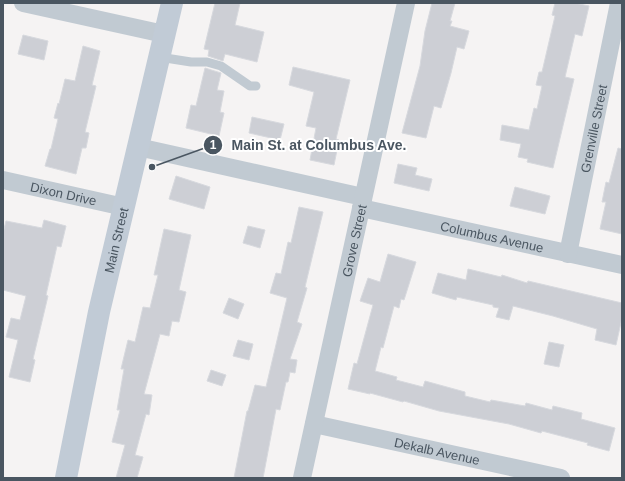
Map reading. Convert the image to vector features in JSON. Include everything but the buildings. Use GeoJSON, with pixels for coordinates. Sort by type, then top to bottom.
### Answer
{"type":"FeatureCollection","features":[{"type":"Feature","properties":{"kind":"main road","name":"Main Street"},"geometry":{"type":"LineString","coordinates":[[66,478],[98,319],[172,3]]}},
{"type":"Feature","properties":{"kind":"street"},"geometry":{"type":"LineString","coordinates":[[23,3],[48,6],[164,34]]}},
{"type":"Feature","properties":{"kind":"street","name":"Grove Street"},"geometry":{"type":"LineString","coordinates":[[302,478],[406,3]]}},
{"type":"Feature","properties":{"kind":"street","name":"Grenville Street"},"geometry":{"type":"LineString","coordinates":[[568,254],[619,3]]}},
{"type":"Feature","properties":{"kind":"street","name":"Columbus Avenue"},"geometry":{"type":"LineString","coordinates":[[138,147],[568,254],[622,265]]}},
{"type":"Feature","properties":{"kind":"street","name":"Dixon Drive"},"geometry":{"type":"LineString","coordinates":[[3,180],[124,207]]}},
{"type":"Feature","properties":{"kind":"street","name":"Dekalb Avenue"},"geometry":{"type":"LineString","coordinates":[[314,424],[561,478]]}},
{"type":"Feature","properties":{"kind":"lane"},"geometry":{"type":"LineString","coordinates":[[159,57],[191,62],[207,62],[221,66],[250,86],[256,86]]}},
{"type":"Feature","properties":{"kind":"place","name":"Main St. at Columbus Ave."},"geometry":{"type":"Point","coordinates":[152,167]}}]}
